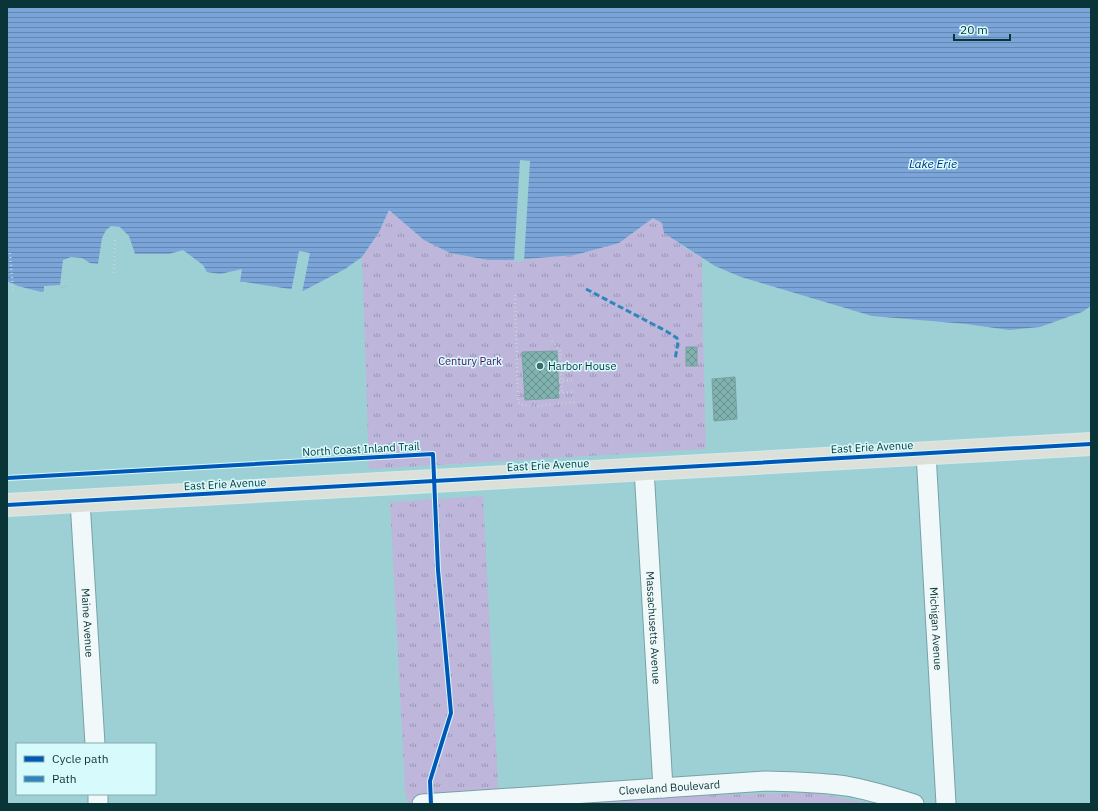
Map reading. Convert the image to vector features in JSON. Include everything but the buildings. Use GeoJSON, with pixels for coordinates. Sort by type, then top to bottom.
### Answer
{"type":"FeatureCollection","features":[{"type":"Feature","properties":{"kind":"main road","name":"East Erie Avenue"},"geometry":{"type":"LineString","coordinates":[[7,505],[1091,444]]}},
{"type":"Feature","properties":{"kind":"street","name":"Michigan Avenue"},"geometry":{"type":"LineString","coordinates":[[926,453],[946,804]]}},
{"type":"Feature","properties":{"kind":"street","name":"Massachusetts Avenue"},"geometry":{"type":"LineString","coordinates":[[644,469],[663,788]]}},
{"type":"Feature","properties":{"kind":"street","name":"Maine Avenue"},"geometry":{"type":"LineString","coordinates":[[80,501],[95,743]]}},
{"type":"Feature","properties":{"kind":"street","name":"Cleveland Boulevard"},"geometry":{"type":"LineString","coordinates":[[422,804],[766,781],[811,782],[846,786],[914,804]]}},
{"type":"Feature","properties":{"kind":"path"},"geometry":{"type":"LineString","coordinates":[[114,273],[115,239]]}},
{"type":"Feature","properties":{"kind":"path"},"geometry":{"type":"LineString","coordinates":[[10,253],[13,291]]}},
{"type":"Feature","properties":{"kind":"path"},"geometry":{"type":"LineString","coordinates":[[515,295],[518,402],[521,405],[536,406],[576,402]]}},
{"type":"Feature","properties":{"kind":"path"},"geometry":{"type":"LineString","coordinates":[[552,341],[560,351],[560,393],[575,392]]}},
{"type":"Feature","properties":{"kind":"path"},"geometry":{"type":"LineString","coordinates":[[560,381],[575,380]]}},
{"type":"Feature","properties":{"kind":"green space","name":"Century Park"},"geometry":{"type":"Polygon","coordinates":[[[389,210],[424,240],[450,253],[488,260],[512,260],[575,255],[619,243],[653,218],[662,223],[683,247],[702,258],[706,449],[369,469],[362,257],[379,232],[389,210]]]}},
{"type":"Feature","properties":{"kind":"green space"},"geometry":{"type":"Polygon","coordinates":[[[483,496],[499,804],[408,804],[405,791],[390,502],[483,496]]]}},
{"type":"Feature","properties":{"kind":"green space"},"geometry":{"type":"Polygon","coordinates":[[[814,793],[874,804],[559,804],[717,795],[814,793]]]}},
{"type":"Feature","properties":{"kind":"water","name":"Lake Erie"},"geometry":{"type":"Polygon","coordinates":[[[7,7],[1091,7],[1091,306],[1082,312],[1040,327],[1009,330],[966,324],[872,316],[741,277],[715,266],[664,233],[662,223],[653,218],[619,243],[575,255],[512,260],[488,260],[450,253],[424,240],[389,210],[379,232],[362,257],[345,269],[303,291],[245,282],[206,281],[179,269],[69,271],[68,286],[41,292],[7,291],[7,7]]]}},
{"type":"Feature","properties":{"kind":"pier"},"geometry":{"type":"Polygon","coordinates":[[[520,160],[530,161],[524,261],[514,262],[520,160]]]}},
{"type":"Feature","properties":{"kind":"pier"},"geometry":{"type":"Polygon","coordinates":[[[111,226],[120,227],[129,236],[135,254],[169,254],[183,250],[203,265],[207,272],[220,274],[242,269],[240,282],[238,284],[206,283],[178,271],[124,275],[70,273],[69,288],[67,286],[60,288],[60,290],[44,293],[44,286],[60,285],[63,260],[71,257],[82,258],[90,263],[98,264],[102,238],[106,230],[111,226]]]}},
{"type":"Feature","properties":{"kind":"pier"},"geometry":{"type":"Polygon","coordinates":[[[299,251],[310,253],[302,293],[291,292],[299,251]]]}},
{"type":"Feature","properties":{"kind":"pier"},"geometry":{"type":"Polygon","coordinates":[[[7,281],[18,286],[41,292],[7,293],[7,281]]]}},
{"type":"Feature","properties":{"kind":"marked path"},"geometry":{"type":"LineString","coordinates":[[586,289],[677,338],[678,342],[675,360]]}},
{"type":"Feature","properties":{"kind":"cycle path"},"geometry":{"type":"LineString","coordinates":[[7,505],[1091,444]]}},
{"type":"Feature","properties":{"kind":"cycle path","name":"North Coast Inland Trail"},"geometry":{"type":"LineString","coordinates":[[7,478],[433,454],[438,570],[451,713],[430,781],[431,804]]}},
{"type":"Feature","properties":{"kind":"place","name":"Harbor House"},"geometry":{"type":"Point","coordinates":[540,366]}}]}
